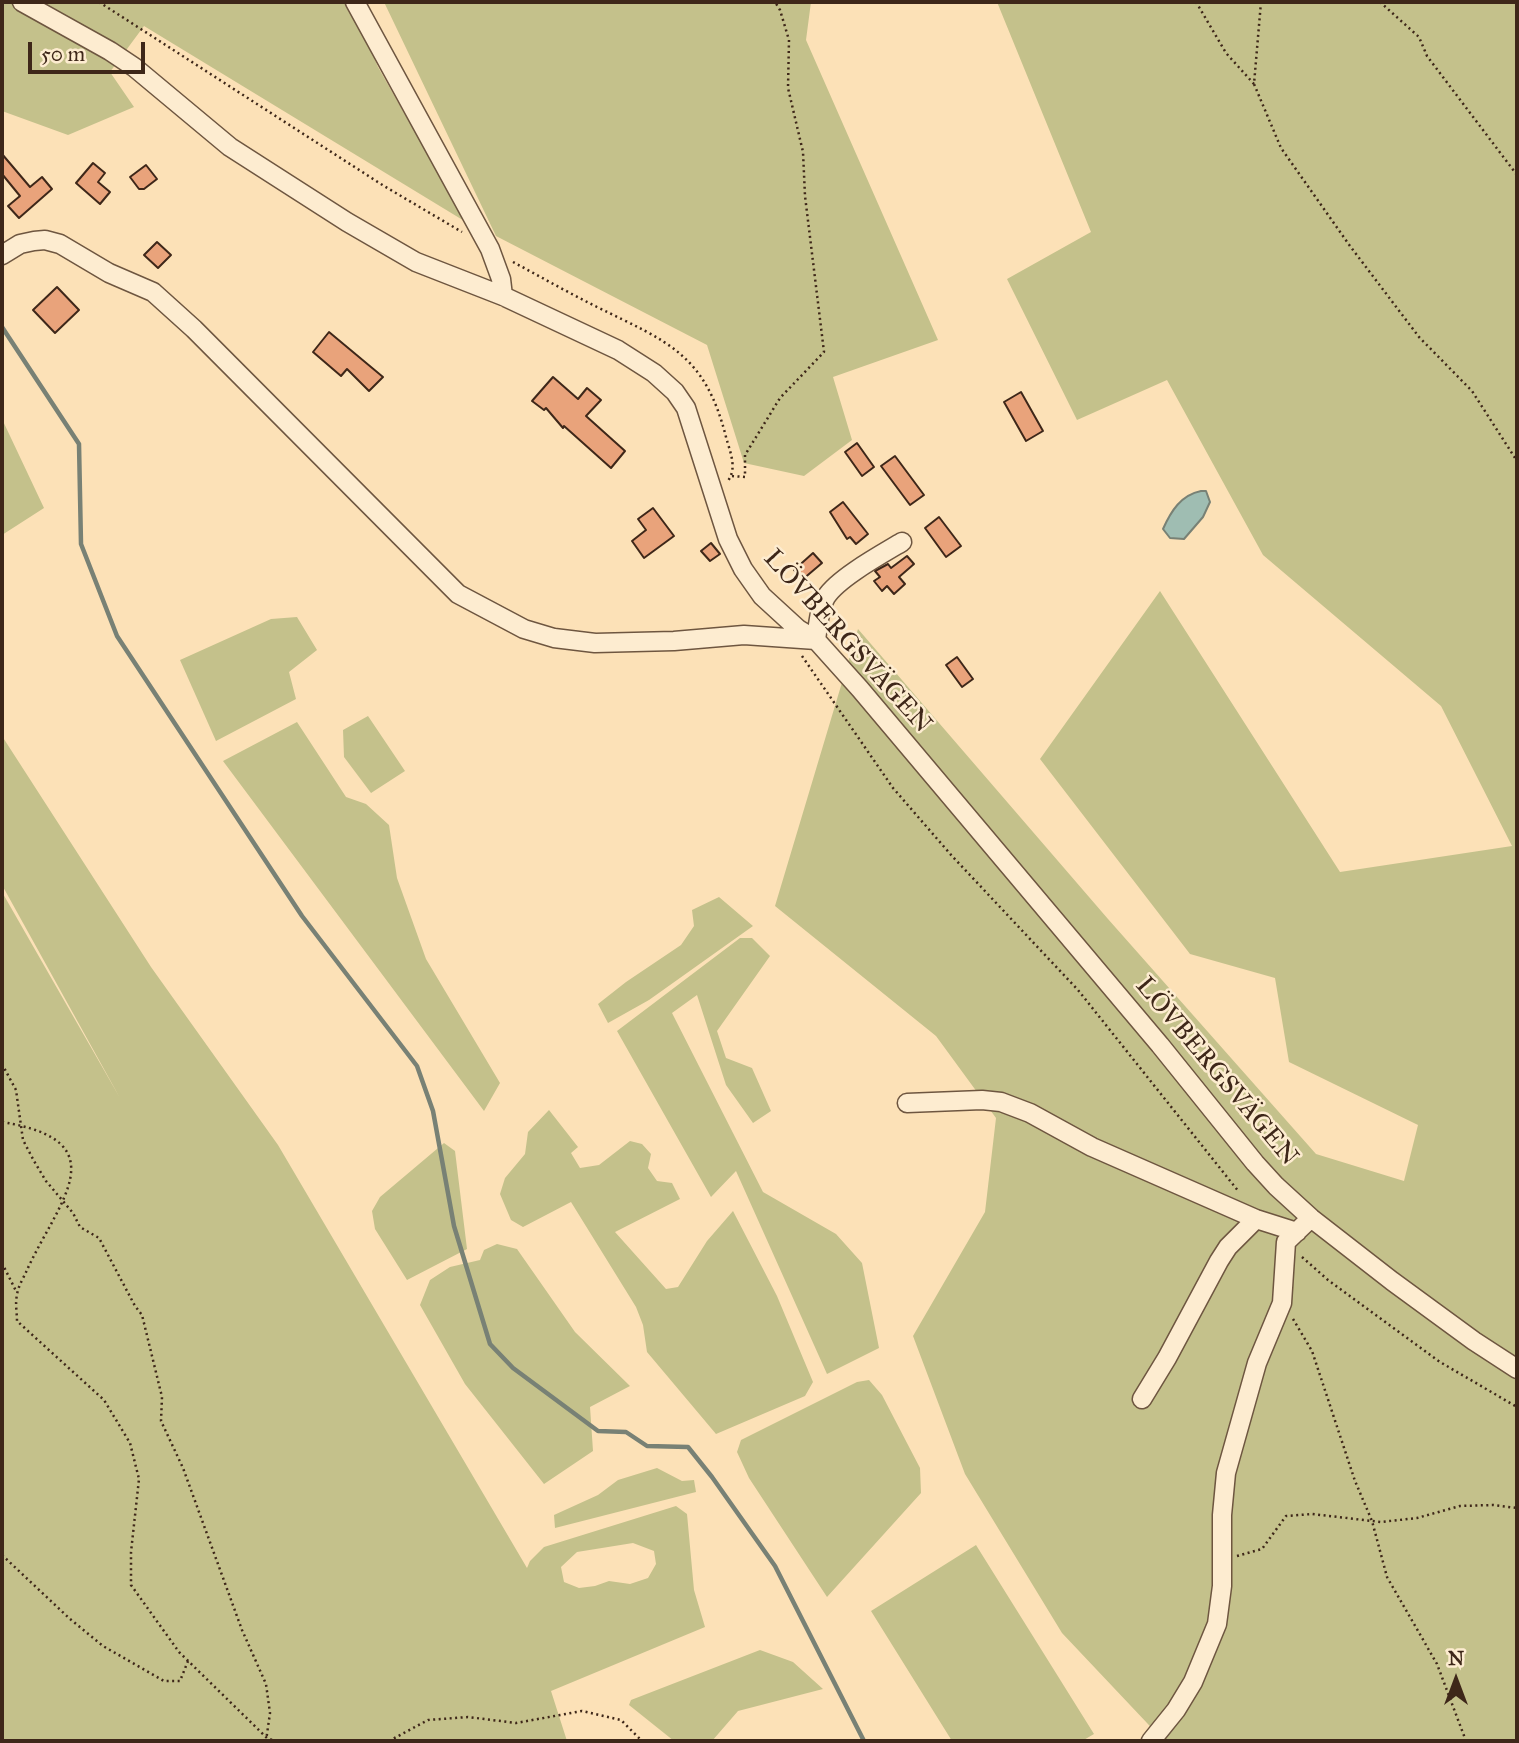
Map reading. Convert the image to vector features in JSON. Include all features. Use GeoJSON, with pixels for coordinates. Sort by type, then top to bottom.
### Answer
{"type":"FeatureCollection","features":[{"type":"Feature","properties":{"kind":"street","name":"LÖVBERGSVÄGEN"},"geometry":{"type":"LineString","coordinates":[[22,2],[118,56],[230,148],[347,222],[416,262],[503,296],[618,350],[654,373],[675,393],[690,417],[728,539],[743,569],[771,604],[798,629],[816,640],[860,689],[1255,1163],[1311,1218],[1474,1341],[1517,1369]]}},
{"type":"Feature","properties":{"kind":"street"},"geometry":{"type":"LineString","coordinates":[[355,2],[490,249],[502,279],[503,296]]}},
{"type":"Feature","properties":{"kind":"street"},"geometry":{"type":"LineString","coordinates":[[2,255],[20,244],[45,240],[60,244],[109,273],[153,292],[194,329],[458,594],[524,629],[554,638],[595,643],[674,641],[744,635],[816,640],[822,607],[827,596],[863,565],[902,541]]}},
{"type":"Feature","properties":{"kind":"street"},"geometry":{"type":"LineString","coordinates":[[907,1103],[982,1100],[1001,1102],[1018,1108],[1092,1147],[1291,1237]]}},
{"type":"Feature","properties":{"kind":"street"},"geometry":{"type":"LineString","coordinates":[[1151,1741],[1176,1710],[1209,1646],[1220,1605],[1226,1473],[1257,1363],[1282,1302],[1291,1237],[1311,1218]]}},
{"type":"Feature","properties":{"kind":"street"},"geometry":{"type":"LineString","coordinates":[[1142,1399],[1219,1261],[1228,1247],[1256,1219]]}},
{"type":"Feature","properties":{"kind":"path"},"geometry":{"type":"LineString","coordinates":[[99,2],[384,186],[467,235]]}},
{"type":"Feature","properties":{"kind":"path"},"geometry":{"type":"LineString","coordinates":[[732,476],[745,477],[745,455],[780,398],[824,352],[805,196],[803,152],[788,88],[789,40],[775,2]]}},
{"type":"Feature","properties":{"kind":"path"},"geometry":{"type":"LineString","coordinates":[[1196,2],[1226,52],[1254,84],[1281,148],[1419,337],[1472,391],[1517,461]]}},
{"type":"Feature","properties":{"kind":"path"},"geometry":{"type":"LineString","coordinates":[[1254,84],[1261,2]]}},
{"type":"Feature","properties":{"kind":"path"},"geometry":{"type":"LineString","coordinates":[[1380,2],[1419,37],[1427,56],[1517,175]]}},
{"type":"Feature","properties":{"kind":"path"},"geometry":{"type":"LineString","coordinates":[[490,249],[623,320]]}},
{"type":"Feature","properties":{"kind":"path"},"geometry":{"type":"LineString","coordinates":[[791,639],[893,788],[952,856],[1079,990],[1243,1197]]}},
{"type":"Feature","properties":{"kind":"path"},"geometry":{"type":"LineString","coordinates":[[2,1064],[16,1090],[23,1140],[34,1161],[73,1213],[80,1227],[99,1238],[142,1315],[162,1397],[161,1421],[183,1468],[242,1630],[266,1684],[270,1713],[267,1739]]}},
{"type":"Feature","properties":{"kind":"path"},"geometry":{"type":"LineString","coordinates":[[2,1122],[21,1125],[57,1139],[67,1152],[74,1170],[63,1202],[17,1293]]}},
{"type":"Feature","properties":{"kind":"path"},"geometry":{"type":"LineString","coordinates":[[1291,1237],[1328,1280],[1440,1362],[1517,1407]]}},
{"type":"Feature","properties":{"kind":"path"},"geometry":{"type":"LineString","coordinates":[[2,1263],[17,1293],[17,1321],[104,1400],[130,1443],[139,1479],[131,1552],[131,1585],[179,1652],[267,1739],[275,1741]]}},
{"type":"Feature","properties":{"kind":"path"},"geometry":{"type":"LineString","coordinates":[[1282,1302],[1312,1351],[1355,1481],[1372,1521],[1387,1577],[1437,1664],[1466,1741]]}},
{"type":"Feature","properties":{"kind":"path"},"geometry":{"type":"LineString","coordinates":[[1222,1560],[1262,1549],[1286,1516],[1312,1514],[1372,1521],[1417,1518],[1460,1506],[1493,1505],[1517,1508]]}},
{"type":"Feature","properties":{"kind":"path"},"geometry":{"type":"LineString","coordinates":[[2,1555],[103,1646],[164,1681],[180,1681],[188,1661]]}},
{"type":"Feature","properties":{"kind":"path"},"geometry":{"type":"LineString","coordinates":[[390,1741],[428,1720],[468,1717],[516,1723],[582,1711],[621,1720],[642,1741]]}},
{"type":"Feature","properties":{"kind":"shaded area"},"geometry":{"type":"Polygon","coordinates":[[[2,2],[350,2],[378,67],[466,222],[144,26],[110,72],[134,107],[68,135],[2,111],[2,2]]]}},
{"type":"Feature","properties":{"kind":"shaded area"},"geometry":{"type":"Polygon","coordinates":[[[384,2],[811,2],[806,40],[938,340],[833,377],[852,440],[804,476],[744,463],[707,345],[496,236],[384,2]]]}},
{"type":"Feature","properties":{"kind":"shaded area"},"geometry":{"type":"Polygon","coordinates":[[[997,2],[1517,2],[1517,1741],[1164,1741],[1062,1633],[965,1474],[913,1336],[985,1212],[996,1118],[936,1036],[775,906],[858,629],[1108,919],[1316,1154],[1404,1181],[1418,1125],[1289,1062],[1275,978],[1190,954],[1040,759],[1160,591],[1340,872],[1512,846],[1441,706],[1263,555],[1167,380],[1077,420],[1007,279],[1091,232],[997,2]]]}},
{"type":"Feature","properties":{"kind":"shaded area"},"geometry":{"type":"Polygon","coordinates":[[[2,419],[44,508],[2,535],[2,419]]]}},
{"type":"Feature","properties":{"kind":"shaded area"},"geometry":{"type":"Polygon","coordinates":[[[297,617],[317,650],[289,672],[296,699],[216,741],[180,660],[271,619],[297,617]]]}},
{"type":"Feature","properties":{"kind":"shaded area"},"geometry":{"type":"Polygon","coordinates":[[[368,716],[405,771],[371,793],[344,757],[343,730],[368,716]]]}},
{"type":"Feature","properties":{"kind":"shaded area"},"geometry":{"type":"Polygon","coordinates":[[[297,722],[346,797],[366,804],[389,825],[397,878],[426,959],[500,1083],[484,1111],[223,761],[297,722]]]}},
{"type":"Feature","properties":{"kind":"shaded area"},"geometry":{"type":"Polygon","coordinates":[[[2,736],[151,967],[278,1145],[527,1568],[544,1547],[676,1506],[687,1514],[694,1590],[705,1627],[551,1691],[567,1741],[2,1741],[2,892],[120,1098],[2,885],[2,736]],[[633,1543],[577,1552],[561,1567],[564,1582],[579,1588],[609,1581],[630,1584],[648,1578],[656,1564],[654,1551],[633,1543]]]}},
{"type":"Feature","properties":{"kind":"shaded area"},"geometry":{"type":"Polygon","coordinates":[[[719,897],[753,926],[649,1000],[608,1023],[598,1004],[681,945],[694,926],[692,910],[719,897]]]}},
{"type":"Feature","properties":{"kind":"shaded area"},"geometry":{"type":"Polygon","coordinates":[[[740,938],[752,938],[770,956],[717,1031],[726,1058],[752,1068],[771,1111],[753,1123],[726,1085],[697,995],[672,1013],[763,1192],[836,1234],[862,1263],[879,1348],[827,1374],[736,1171],[711,1197],[617,1031],[740,938]]]}},
{"type":"Feature","properties":{"kind":"shaded area"},"geometry":{"type":"Polygon","coordinates":[[[549,1110],[578,1147],[571,1153],[580,1168],[599,1165],[630,1141],[642,1144],[651,1154],[648,1168],[657,1181],[672,1183],[680,1199],[615,1232],[666,1289],[678,1287],[707,1241],[733,1211],[777,1296],[813,1382],[805,1396],[716,1434],[647,1352],[643,1325],[636,1307],[571,1202],[523,1227],[511,1220],[500,1194],[505,1178],[525,1154],[528,1132],[549,1110]]]}},
{"type":"Feature","properties":{"kind":"shaded area"},"geometry":{"type":"Polygon","coordinates":[[[444,1143],[455,1151],[467,1249],[407,1280],[375,1229],[372,1211],[380,1197],[444,1143]]]}},
{"type":"Feature","properties":{"kind":"shaded area"},"geometry":{"type":"Polygon","coordinates":[[[497,1244],[517,1249],[575,1332],[630,1386],[590,1407],[593,1451],[544,1484],[465,1384],[420,1305],[430,1280],[450,1267],[480,1260],[484,1250],[497,1244]]]}},
{"type":"Feature","properties":{"kind":"shaded area"},"geometry":{"type":"Polygon","coordinates":[[[869,1380],[882,1395],[920,1468],[921,1493],[827,1597],[749,1478],[737,1452],[741,1440],[857,1382],[869,1380]]]}},
{"type":"Feature","properties":{"kind":"shaded area"},"geometry":{"type":"Polygon","coordinates":[[[657,1468],[682,1481],[694,1480],[696,1492],[555,1528],[554,1515],[598,1495],[618,1480],[657,1468]]]}},
{"type":"Feature","properties":{"kind":"shaded area"},"geometry":{"type":"Polygon","coordinates":[[[976,1545],[1094,1734],[1082,1741],[952,1741],[871,1611],[976,1545]]]}},
{"type":"Feature","properties":{"kind":"shaded area"},"geometry":{"type":"Polygon","coordinates":[[[760,1650],[793,1662],[823,1689],[738,1711],[712,1741],[674,1741],[629,1705],[631,1700],[760,1650]]]}},
{"type":"Feature","properties":{"kind":"water"},"geometry":{"type":"Polygon","coordinates":[[[1206,491],[1210,502],[1203,517],[1184,539],[1170,538],[1163,529],[1173,510],[1182,500],[1206,491]]]}},
{"type":"Feature","properties":{"kind":"building"},"geometry":{"type":"Polygon","coordinates":[[[2,154],[30,187],[42,177],[52,189],[19,218],[8,206],[20,196],[2,174],[2,154]]]}},
{"type":"Feature","properties":{"kind":"building"},"geometry":{"type":"Polygon","coordinates":[[[93,163],[105,173],[98,182],[110,192],[100,204],[76,183],[93,163]]]}},
{"type":"Feature","properties":{"kind":"building"},"geometry":{"type":"Polygon","coordinates":[[[146,165],[157,179],[144,189],[139,189],[130,177],[146,165]]]}},
{"type":"Feature","properties":{"kind":"building"},"geometry":{"type":"Polygon","coordinates":[[[157,242],[171,255],[158,268],[144,255],[157,242]]]}},
{"type":"Feature","properties":{"kind":"building"},"geometry":{"type":"Polygon","coordinates":[[[57,287],[79,310],[55,333],[33,310],[57,287]]]}},
{"type":"Feature","properties":{"kind":"building"},"geometry":{"type":"Polygon","coordinates":[[[329,332],[383,377],[369,391],[347,369],[341,376],[313,352],[329,332]]]}},
{"type":"Feature","properties":{"kind":"building"},"geometry":{"type":"Polygon","coordinates":[[[553,377],[578,399],[587,388],[601,400],[586,416],[625,451],[611,468],[564,426],[563,428],[546,408],[544,410],[532,401],[553,377]]]}},
{"type":"Feature","properties":{"kind":"building"},"geometry":{"type":"Polygon","coordinates":[[[1021,392],[1043,431],[1026,441],[1004,402],[1021,392]]]}},
{"type":"Feature","properties":{"kind":"building"},"geometry":{"type":"Polygon","coordinates":[[[857,443],[874,467],[862,476],[845,452],[857,443]]]}},
{"type":"Feature","properties":{"kind":"building"},"geometry":{"type":"Polygon","coordinates":[[[895,456],[924,495],[910,505],[881,466],[895,456]]]}},
{"type":"Feature","properties":{"kind":"building"},"geometry":{"type":"Polygon","coordinates":[[[843,502],[868,534],[856,544],[850,537],[847,539],[830,512],[843,502]]]}},
{"type":"Feature","properties":{"kind":"building"},"geometry":{"type":"Polygon","coordinates":[[[653,508],[674,536],[644,558],[632,541],[646,530],[638,519],[653,508]]]}},
{"type":"Feature","properties":{"kind":"building"},"geometry":{"type":"Polygon","coordinates":[[[939,517],[961,546],[946,557],[925,528],[939,517]]]}},
{"type":"Feature","properties":{"kind":"building"},"geometry":{"type":"Polygon","coordinates":[[[711,543],[720,554],[710,561],[701,551],[711,543]]]}},
{"type":"Feature","properties":{"kind":"building"},"geometry":{"type":"Polygon","coordinates":[[[813,553],[822,563],[802,580],[794,570],[813,553]]]}},
{"type":"Feature","properties":{"kind":"building"},"geometry":{"type":"Polygon","coordinates":[[[907,556],[914,564],[899,577],[905,584],[894,594],[887,586],[882,591],[874,581],[880,577],[875,571],[888,564],[891,568],[907,556]]]}},
{"type":"Feature","properties":{"kind":"building"},"geometry":{"type":"Polygon","coordinates":[[[957,657],[973,679],[962,687],[946,665],[957,657]]]}},
{"type":"Feature","properties":{"kind":"waterway"},"geometry":{"type":"LineString","coordinates":[[2,327],[79,444],[81,544],[117,636],[302,916],[417,1066],[433,1111],[454,1226],[490,1344],[513,1368],[598,1431],[626,1432],[647,1446],[688,1447],[775,1566],[864,1741]]}}]}
